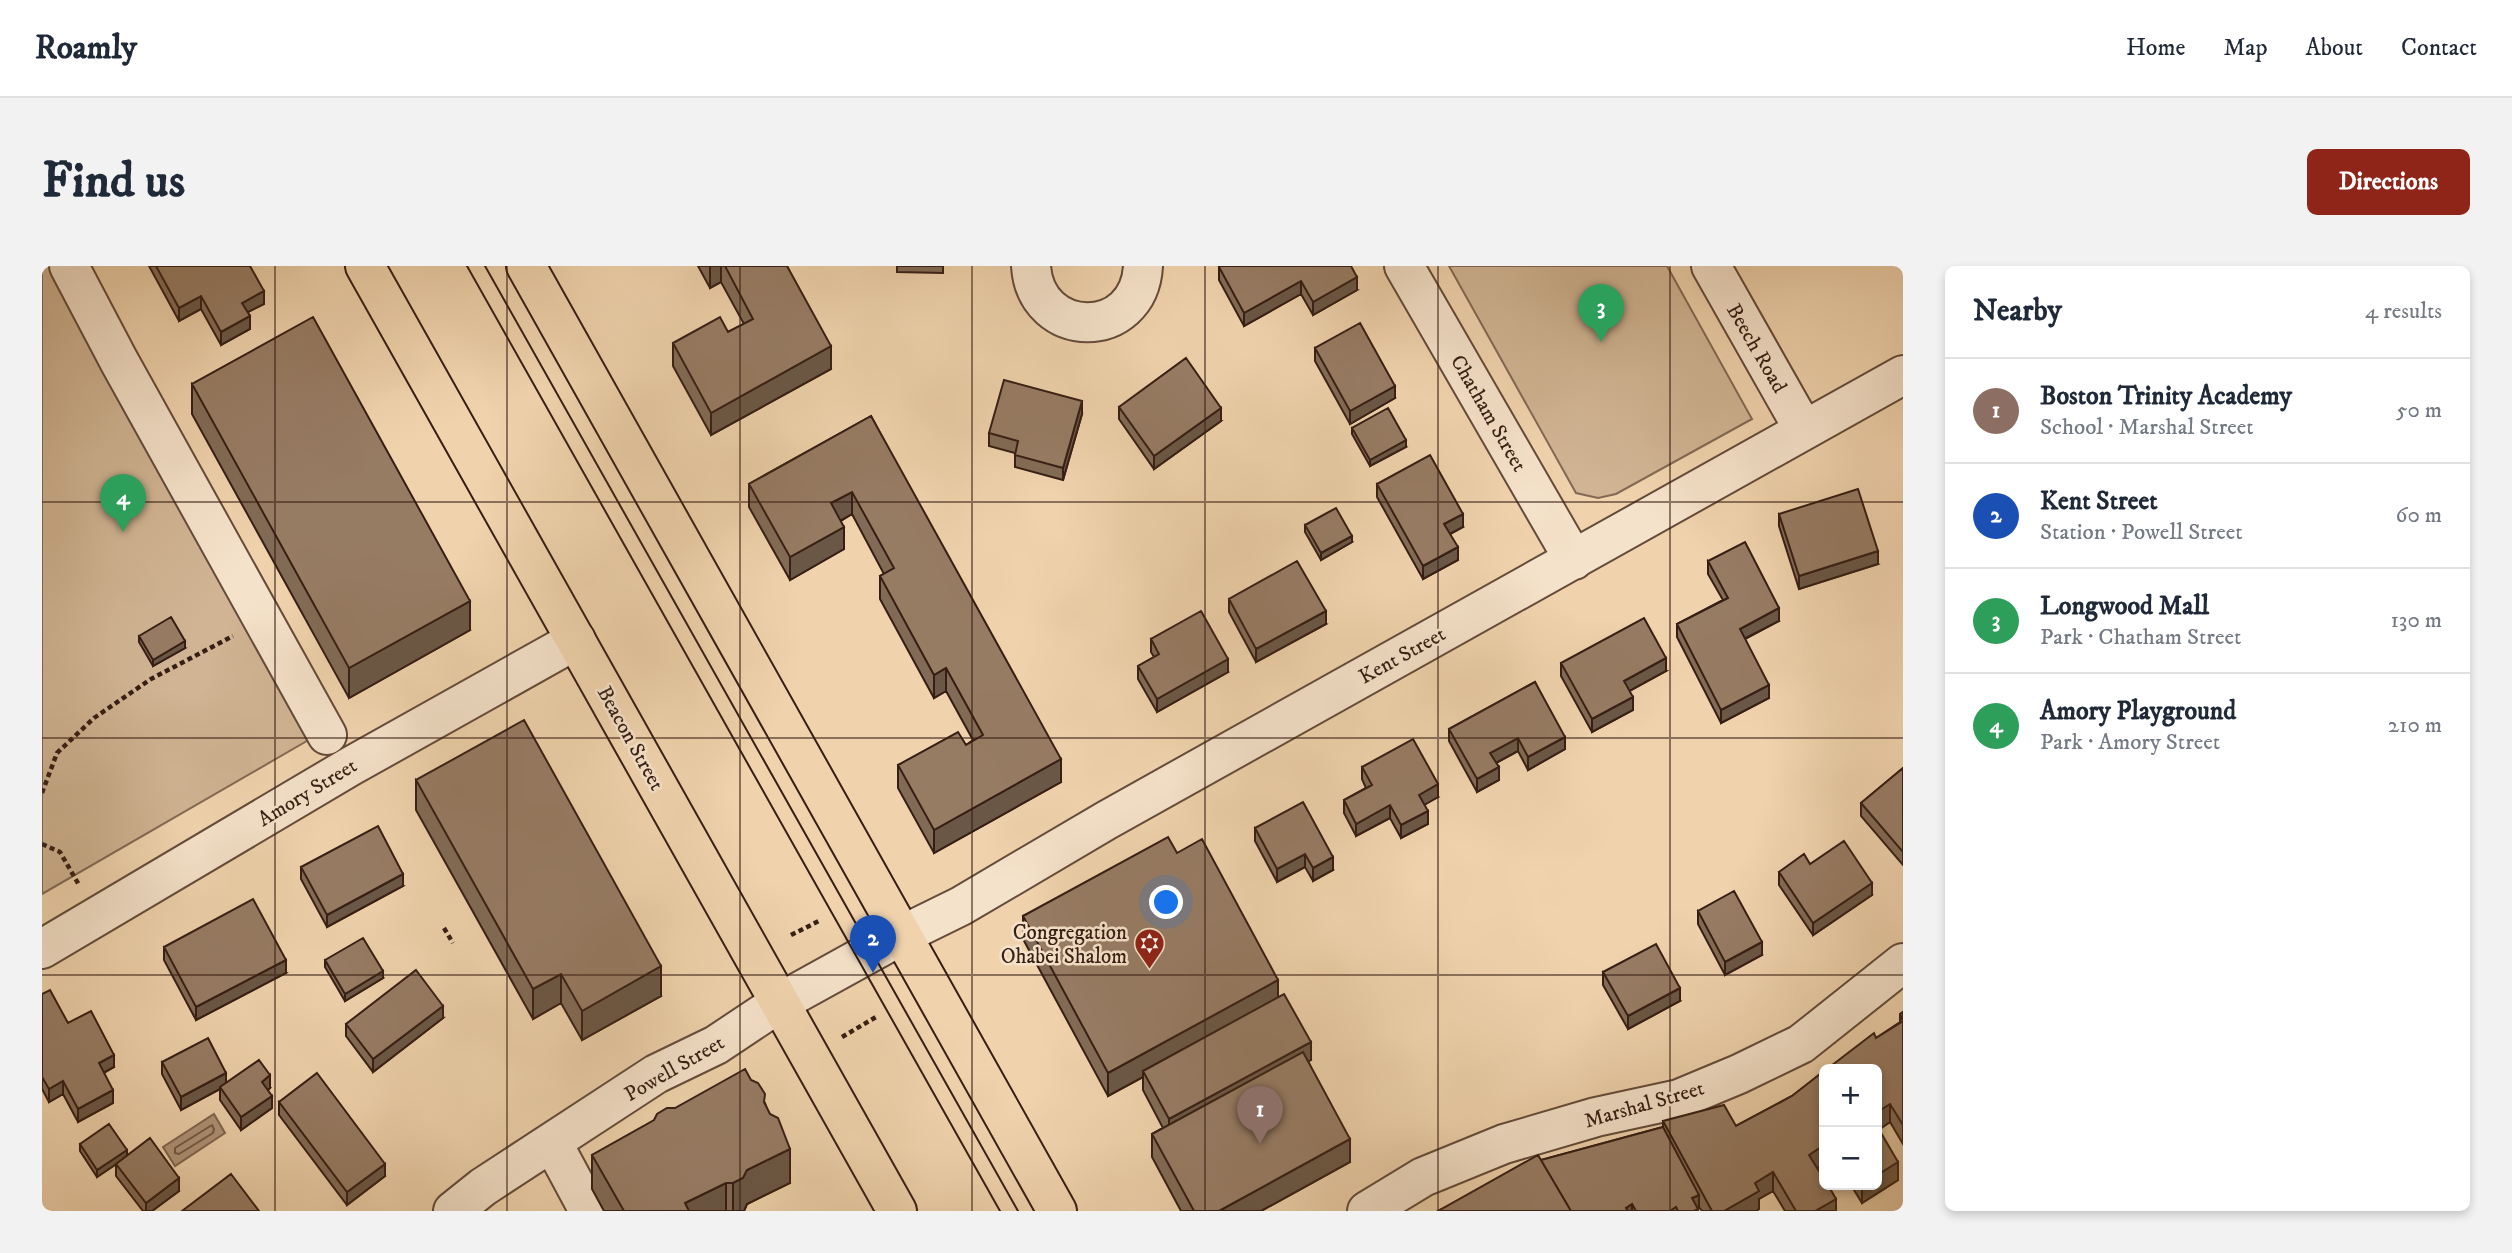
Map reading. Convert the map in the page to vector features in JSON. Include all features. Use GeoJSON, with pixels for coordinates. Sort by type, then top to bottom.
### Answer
{"type":"FeatureCollection","features":[{"type":"Feature","properties":{"kind":"main road","name":"Beacon Street"},"geometry":{"type":"LineString","coordinates":[[366,266],[897,1211]]}},
{"type":"Feature","properties":{"kind":"main road"},"geometry":{"type":"LineString","coordinates":[[526,266],[1057,1211]]}},
{"type":"Feature","properties":{"kind":"street"},"geometry":{"type":"LineString","coordinates":[[69,266],[119,362],[327,735]]}},
{"type":"Feature","properties":{"kind":"street"},"geometry":{"type":"LineString","coordinates":[[1031,266],[1032,279],[1040,297],[1052,311],[1069,320],[1088,323],[1107,320],[1123,311],[1136,297],[1143,279],[1143,266]]}},
{"type":"Feature","properties":{"kind":"street","name":"Chatham Street"},"geometry":{"type":"LineString","coordinates":[[1404,266],[1574,560]]}},
{"type":"Feature","properties":{"kind":"street","name":"Beech Road"},"geometry":{"type":"LineString","coordinates":[[1711,266],[1804,430]]}},
{"type":"Feature","properties":{"kind":"street","name":"Kent Street"},"geometry":{"type":"LineString","coordinates":[[902,934],[961,906],[1107,820],[1903,375]]}},
{"type":"Feature","properties":{"kind":"street","name":"Amory Street"},"geometry":{"type":"LineString","coordinates":[[42,949],[351,766],[576,640]]}},
{"type":"Feature","properties":{"kind":"street","name":"Powell Street"},"geometry":{"type":"LineString","coordinates":[[453,1211],[483,1187],[656,1074],[716,1045],[779,1003],[902,934]]}},
{"type":"Feature","properties":{"kind":"street","name":"Marshal Street"},"geometry":{"type":"LineString","coordinates":[[1367,1211],[1423,1177],[1504,1144],[1596,1117],[1679,1099],[1739,1074],[1801,1044],[1903,963]]}},
{"type":"Feature","properties":{"kind":"street"},"geometry":{"type":"LineString","coordinates":[[552,1142],[589,1211]]}},
{"type":"Feature","properties":{"kind":"path"},"geometry":{"type":"LineString","coordinates":[[42,793],[57,753],[94,718],[151,679],[240,632]]}},
{"type":"Feature","properties":{"kind":"path"},"geometry":{"type":"LineString","coordinates":[[42,844],[60,852],[96,917]]}},
{"type":"Feature","properties":{"kind":"path"},"geometry":{"type":"LineString","coordinates":[[791,935],[821,920]]}},
{"type":"Feature","properties":{"kind":"path"},"geometry":{"type":"LineString","coordinates":[[444,928],[453,943]]}},
{"type":"Feature","properties":{"kind":"path"},"geometry":{"type":"LineString","coordinates":[[836,1040],[876,1017]]}},
{"type":"Feature","properties":{"kind":"shaded area"},"geometry":{"type":"Polygon","coordinates":[[[42,266],[52,266],[319,734],[42,894],[42,266]]]}},
{"type":"Feature","properties":{"kind":"shaded area"},"geometry":{"type":"Polygon","coordinates":[[[1449,266],[1667,266],[1752,419],[1616,494],[1598,498],[1576,493],[1449,266]]]}},
{"type":"Feature","properties":{"kind":"water"},"geometry":{"type":"Polygon","coordinates":[[[214,1114],[225,1133],[175,1166],[163,1147],[214,1114]]]}},
{"type":"Feature","properties":{"kind":"building"},"geometry":{"type":"Polygon","coordinates":[[[156,266],[250,266],[264,291],[242,303],[250,316],[221,332],[201,296],[179,308],[156,266]]]}},
{"type":"Feature","properties":{"kind":"building"},"geometry":{"type":"Polygon","coordinates":[[[725,266],[787,266],[831,346],[711,413],[673,343],[720,317],[728,332],[753,319],[725,266]]]}},
{"type":"Feature","properties":{"kind":"building"},"geometry":{"type":"Polygon","coordinates":[[[1351,266],[1357,277],[1313,302],[1301,281],[1244,313],[1219,267],[1351,266]]]}},
{"type":"Feature","properties":{"kind":"building"},"geometry":{"type":"Polygon","coordinates":[[[313,317],[470,601],[349,668],[192,384],[313,317]]]}},
{"type":"Feature","properties":{"kind":"building"},"geometry":{"type":"Polygon","coordinates":[[[1360,323],[1395,386],[1350,411],[1315,348],[1360,323]]]}},
{"type":"Feature","properties":{"kind":"building"},"geometry":{"type":"Polygon","coordinates":[[[1186,358],[1221,408],[1154,456],[1119,407],[1186,358]]]}},
{"type":"Feature","properties":{"kind":"building"},"geometry":{"type":"Polygon","coordinates":[[[1004,380],[1082,401],[1063,468],[1015,455],[1018,441],[989,433],[1004,380]]]}},
{"type":"Feature","properties":{"kind":"building"},"geometry":{"type":"Polygon","coordinates":[[[1388,408],[1406,440],[1370,460],[1352,428],[1388,408]]]}},
{"type":"Feature","properties":{"kind":"building"},"geometry":{"type":"Polygon","coordinates":[[[871,416],[1061,759],[934,830],[898,765],[958,732],[966,745],[983,735],[946,668],[934,675],[880,576],[894,568],[852,492],[831,503],[844,527],[790,557],[749,484],[871,416]]]}},
{"type":"Feature","properties":{"kind":"building"},"geometry":{"type":"Polygon","coordinates":[[[1430,455],[1463,514],[1444,524],[1458,547],[1423,566],[1377,484],[1430,455]]]}},
{"type":"Feature","properties":{"kind":"building"},"geometry":{"type":"Polygon","coordinates":[[[1858,489],[1878,551],[1799,576],[1779,514],[1858,489]]]}},
{"type":"Feature","properties":{"kind":"building"},"geometry":{"type":"Polygon","coordinates":[[[1336,508],[1352,536],[1321,553],[1305,525],[1336,508]]]}},
{"type":"Feature","properties":{"kind":"building"},"geometry":{"type":"Polygon","coordinates":[[[1745,542],[1779,608],[1740,629],[1769,685],[1721,710],[1677,624],[1728,598],[1708,561],[1745,542]]]}},
{"type":"Feature","properties":{"kind":"building"},"geometry":{"type":"Polygon","coordinates":[[[1297,561],[1326,611],[1256,649],[1229,599],[1297,561]]]}},
{"type":"Feature","properties":{"kind":"building"},"geometry":{"type":"Polygon","coordinates":[[[1201,611],[1228,659],[1157,699],[1138,666],[1159,654],[1151,639],[1201,611]]]}},
{"type":"Feature","properties":{"kind":"building"},"geometry":{"type":"Polygon","coordinates":[[[171,617],[185,641],[153,660],[139,636],[171,617]]]}},
{"type":"Feature","properties":{"kind":"building"},"geometry":{"type":"Polygon","coordinates":[[[1644,618],[1666,658],[1624,681],[1633,697],[1592,719],[1561,663],[1644,618]]]}},
{"type":"Feature","properties":{"kind":"building"},"geometry":{"type":"Polygon","coordinates":[[[1535,682],[1565,737],[1528,757],[1518,738],[1490,753],[1499,767],[1477,779],[1449,729],[1535,682]]]}},
{"type":"Feature","properties":{"kind":"building"},"geometry":{"type":"Polygon","coordinates":[[[524,720],[661,966],[582,1011],[561,974],[533,989],[416,780],[524,720]]]}},
{"type":"Feature","properties":{"kind":"building"},"geometry":{"type":"Polygon","coordinates":[[[1413,739],[1438,784],[1419,795],[1428,811],[1401,825],[1390,805],[1356,824],[1344,800],[1372,785],[1362,767],[1413,739]]]}},
{"type":"Feature","properties":{"kind":"building"},"geometry":{"type":"Polygon","coordinates":[[[1903,768],[1903,852],[1861,803],[1903,768]]]}},
{"type":"Feature","properties":{"kind":"building"},"geometry":{"type":"Polygon","coordinates":[[[1303,802],[1333,857],[1313,868],[1305,854],[1277,869],[1255,828],[1303,802]]]}},
{"type":"Feature","properties":{"kind":"building"},"geometry":{"type":"Polygon","coordinates":[[[378,826],[403,874],[327,915],[301,867],[378,826]]]}},
{"type":"Feature","properties":{"kind":"building","name":"Congregation Ohabei Shalom"},"geometry":{"type":"Polygon","coordinates":[[[1168,837],[1177,853],[1202,839],[1278,980],[1108,1073],[1023,916],[1168,837]]]}},
{"type":"Feature","properties":{"kind":"building"},"geometry":{"type":"Polygon","coordinates":[[[1844,841],[1872,883],[1813,923],[1779,872],[1804,854],[1810,864],[1844,841]]]}},
{"type":"Feature","properties":{"kind":"building"},"geometry":{"type":"Polygon","coordinates":[[[1734,891],[1762,942],[1725,962],[1698,911],[1734,891]]]}},
{"type":"Feature","properties":{"kind":"building"},"geometry":{"type":"Polygon","coordinates":[[[253,899],[286,960],[196,1007],[164,947],[253,899]]]}},
{"type":"Feature","properties":{"kind":"building"},"geometry":{"type":"Polygon","coordinates":[[[363,938],[383,971],[345,994],[325,960],[363,938]]]}},
{"type":"Feature","properties":{"kind":"building"},"geometry":{"type":"Polygon","coordinates":[[[1656,944],[1680,988],[1628,1016],[1603,972],[1656,944]]]}},
{"type":"Feature","properties":{"kind":"building"},"geometry":{"type":"Polygon","coordinates":[[[416,970],[443,1006],[373,1059],[346,1024],[416,970]]]}},
{"type":"Feature","properties":{"kind":"building"},"geometry":{"type":"Polygon","coordinates":[[[50,990],[68,1023],[91,1011],[114,1055],[99,1063],[113,1090],[78,1109],[63,1081],[49,1089],[42,1077],[42,994],[50,990]]]}},
{"type":"Feature","properties":{"kind":"building"},"geometry":{"type":"Polygon","coordinates":[[[1284,994],[1311,1042],[1169,1119],[1143,1071],[1284,994]]]}},
{"type":"Feature","properties":{"kind":"building"},"geometry":{"type":"Polygon","coordinates":[[[1903,1021],[1903,1125],[1890,1104],[1882,1109],[1882,1064],[1834,1064],[1874,1033],[1876,1038],[1903,1021]]]}},
{"type":"Feature","properties":{"kind":"building"},"geometry":{"type":"Polygon","coordinates":[[[208,1038],[226,1073],[181,1097],[162,1062],[208,1038]]]}},
{"type":"Feature","properties":{"kind":"building"},"geometry":{"type":"Polygon","coordinates":[[[1303,1052],[1350,1139],[1219,1211],[1194,1211],[1152,1134],[1303,1052]]]}},
{"type":"Feature","properties":{"kind":"building"},"geometry":{"type":"Polygon","coordinates":[[[259,1060],[270,1075],[262,1082],[272,1096],[241,1117],[220,1087],[259,1060]]]}},
{"type":"Feature","properties":{"kind":"building"},"geometry":{"type":"Polygon","coordinates":[[[745,1069],[751,1080],[758,1083],[765,1094],[764,1102],[770,1114],[778,1118],[790,1149],[747,1170],[743,1178],[726,1183],[685,1203],[689,1211],[624,1211],[592,1155],[654,1120],[657,1114],[667,1108],[675,1108],[745,1069]]]}},
{"type":"Feature","properties":{"kind":"building"},"geometry":{"type":"Polygon","coordinates":[[[317,1073],[385,1164],[347,1192],[279,1102],[317,1073]]]}},
{"type":"Feature","properties":{"kind":"building"},"geometry":{"type":"Polygon","coordinates":[[[1819,1075],[1819,1148],[1809,1155],[1819,1171],[1819,1190],[1831,1190],[1836,1199],[1815,1211],[1796,1211],[1773,1172],[1755,1183],[1759,1191],[1724,1211],[1712,1211],[1663,1121],[1724,1105],[1736,1126],[1792,1096],[1819,1075]]]}},
{"type":"Feature","properties":{"kind":"building"},"geometry":{"type":"Polygon","coordinates":[[[109,1124],[127,1150],[97,1170],[80,1144],[109,1124]]]}},
{"type":"Feature","properties":{"kind":"building"},"geometry":{"type":"Polygon","coordinates":[[[1663,1127],[1699,1195],[1692,1198],[1698,1209],[1694,1211],[1678,1211],[1676,1207],[1670,1211],[1636,1211],[1632,1204],[1626,1208],[1628,1211],[1571,1211],[1541,1160],[1663,1127]]]}},
{"type":"Feature","properties":{"kind":"building"},"geometry":{"type":"Polygon","coordinates":[[[1882,1135],[1898,1162],[1882,1172],[1882,1135]]]}},
{"type":"Feature","properties":{"kind":"building"},"geometry":{"type":"Polygon","coordinates":[[[150,1138],[179,1178],[146,1203],[116,1164],[150,1138]]]}},
{"type":"Feature","properties":{"kind":"building"},"geometry":{"type":"Polygon","coordinates":[[[1538,1155],[1571,1211],[1438,1211],[1538,1155]]]}},
{"type":"Feature","properties":{"kind":"building"},"geometry":{"type":"Polygon","coordinates":[[[231,1174],[259,1211],[182,1211],[231,1174]]]}},
{"type":"Feature","properties":{"kind":"tram line"},"geometry":{"type":"LineString","coordinates":[[467,266],[1000,1211]]}},
{"type":"Feature","properties":{"kind":"tram line"},"geometry":{"type":"LineString","coordinates":[[485,266],[1018,1211]]}},
{"type":"Feature","properties":{"kind":"place","name":"Longwood Mall"},"geometry":{"type":"Point","coordinates":[1601,342]}},
{"type":"Feature","properties":{"kind":"place","name":"Amory Playground"},"geometry":{"type":"Point","coordinates":[123,532]}},
{"type":"Feature","properties":{"kind":"place","name":"Congregation Ohabei Shalom"},"geometry":{"type":"Point","coordinates":[1150,971]}},
{"type":"Feature","properties":{"kind":"place","name":"Kent Street"},"geometry":{"type":"Point","coordinates":[873,973]}},
{"type":"Feature","properties":{"kind":"place","name":"Boston Trinity Academy"},"geometry":{"type":"Point","coordinates":[1260,1144]}}]}
